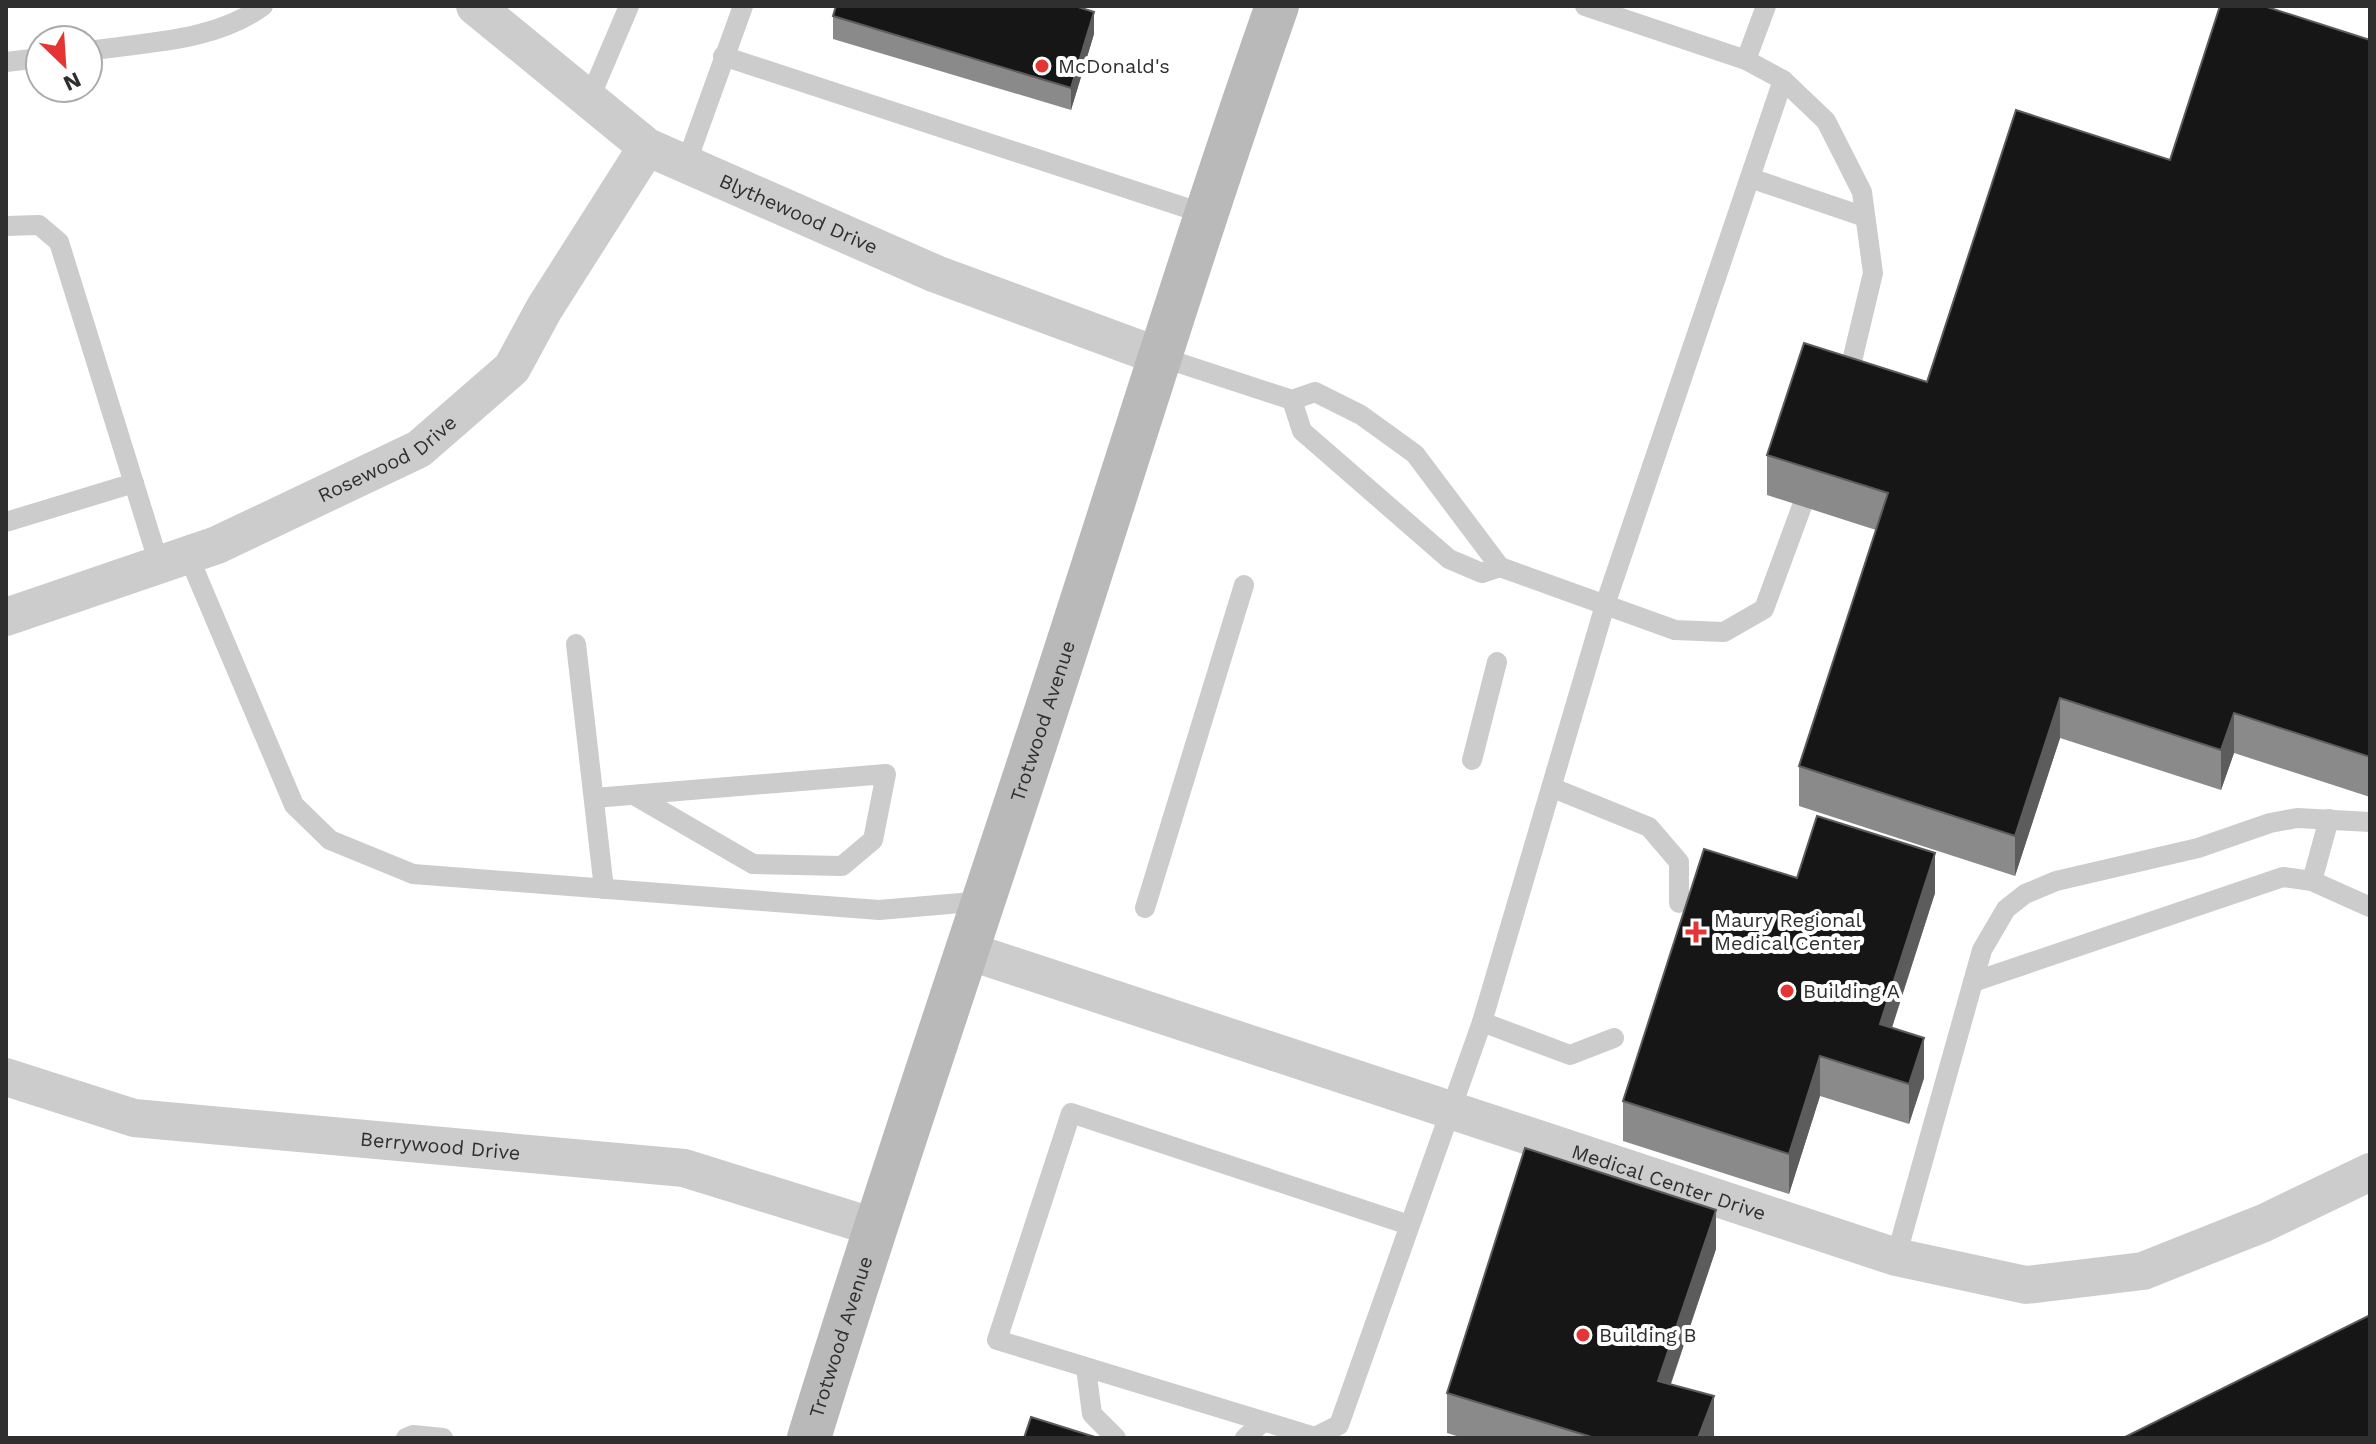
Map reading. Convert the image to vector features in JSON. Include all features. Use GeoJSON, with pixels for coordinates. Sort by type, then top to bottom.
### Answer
{"type":"FeatureCollection","features":[{"type":"Feature","properties":{"kind":"main road","name":"Trotwood Avenue"},"geometry":{"type":"LineString","coordinates":[[809,1438],[874,1227],[968,951],[1161,357],[1267,10]]}},
{"type":"Feature","properties":{"kind":"street","name":"Blythewood Drive"},"geometry":{"type":"LineString","coordinates":[[475,6],[647,147],[936,274],[1161,357]]}},
{"type":"Feature","properties":{"kind":"street","name":"Rosewood Drive"},"geometry":{"type":"LineString","coordinates":[[6,617],[217,545],[419,449],[512,368],[544,309],[647,147]]}},
{"type":"Feature","properties":{"kind":"street","name":"Medical Center Drive"},"geometry":{"type":"LineString","coordinates":[[968,951],[1896,1257],[2026,1285],[2143,1271],[2264,1223],[2370,1172]]}},
{"type":"Feature","properties":{"kind":"street","name":"Berrywood Drive"},"geometry":{"type":"LineString","coordinates":[[6,1077],[134,1118],[684,1168],[874,1227]]}},
{"type":"Feature","properties":{"kind":"lane"},"geometry":{"type":"LineString","coordinates":[[104,49],[206,33],[250,16],[263,6]]}},
{"type":"Feature","properties":{"kind":"lane"},"geometry":{"type":"LineString","coordinates":[[589,100],[629,6]]}},
{"type":"Feature","properties":{"kind":"lane"},"geometry":{"type":"LineString","coordinates":[[686,164],[743,6]]}},
{"type":"Feature","properties":{"kind":"lane"},"geometry":{"type":"LineString","coordinates":[[1585,6],[1746,60],[1783,80],[1826,121],[1862,192],[1873,273],[1844,394]]}},
{"type":"Feature","properties":{"kind":"lane"},"geometry":{"type":"LineString","coordinates":[[1746,60],[1766,6]]}},
{"type":"Feature","properties":{"kind":"lane"},"geometry":{"type":"LineString","coordinates":[[723,56],[1205,214]]}},
{"type":"Feature","properties":{"kind":"lane"},"geometry":{"type":"LineString","coordinates":[[1409,1225],[1071,1113],[997,1340],[1315,1437],[1339,1425],[1482,1022],[1605,605],[1783,80]]}},
{"type":"Feature","properties":{"kind":"lane"},"geometry":{"type":"LineString","coordinates":[[1750,178],[1865,217]]}},
{"type":"Feature","properties":{"kind":"lane"},"geometry":{"type":"LineString","coordinates":[[6,226],[39,225],[59,242],[134,483],[294,805],[330,840],[413,874],[879,910],[984,901]]}},
{"type":"Feature","properties":{"kind":"lane"},"geometry":{"type":"LineString","coordinates":[[1161,357],[1292,400],[1315,392],[1361,415],[1415,454],[1500,567],[1675,630],[1724,632],[1764,609],[1802,506]]}},
{"type":"Feature","properties":{"kind":"lane"},"geometry":{"type":"LineString","coordinates":[[1292,400],[1302,431],[1449,559],[1482,573],[1500,567]]}},
{"type":"Feature","properties":{"kind":"lane"},"geometry":{"type":"LineString","coordinates":[[6,522],[134,483]]}},
{"type":"Feature","properties":{"kind":"lane"},"geometry":{"type":"LineString","coordinates":[[1145,908],[1244,585]]}},
{"type":"Feature","properties":{"kind":"lane"},"geometry":{"type":"LineString","coordinates":[[576,644],[604,889]]}},
{"type":"Feature","properties":{"kind":"lane"},"geometry":{"type":"LineString","coordinates":[[1472,760],[1497,662]]}},
{"type":"Feature","properties":{"kind":"lane"},"geometry":{"type":"LineString","coordinates":[[594,798],[886,774],[873,840],[842,866],[753,864],[634,795]]}},
{"type":"Feature","properties":{"kind":"lane"},"geometry":{"type":"LineString","coordinates":[[1553,788],[1649,827],[1679,862],[1679,903]]}},
{"type":"Feature","properties":{"kind":"lane"},"geometry":{"type":"LineString","coordinates":[[1896,1257],[1982,950],[2006,909],[2025,894],[2056,881],[2198,848],[2270,823],[2297,818],[2370,822]]}},
{"type":"Feature","properties":{"kind":"lane"},"geometry":{"type":"LineString","coordinates":[[2312,881],[2329,819]]}},
{"type":"Feature","properties":{"kind":"lane"},"geometry":{"type":"LineString","coordinates":[[1973,982],[2283,877],[2312,881],[2370,907]]}},
{"type":"Feature","properties":{"kind":"lane"},"geometry":{"type":"LineString","coordinates":[[1482,1022],[1570,1055],[1614,1038]]}},
{"type":"Feature","properties":{"kind":"lane"},"geometry":{"type":"LineString","coordinates":[[1086,1368],[1092,1414],[1116,1438]]}},
{"type":"Feature","properties":{"kind":"lane"},"geometry":{"type":"LineString","coordinates":[[1245,1438],[1263,1422]]}},
{"type":"Feature","properties":{"kind":"lane"},"geometry":{"type":"LineString","coordinates":[[406,1438],[413,1435],[443,1438]]}},
{"type":"Feature","properties":{"kind":"building"},"geometry":{"type":"Polygon","coordinates":[[[836,6],[1075,6],[1094,12],[1071,88],[833,16],[836,6]]]}},
{"type":"Feature","properties":{"kind":"building"},"geometry":{"type":"Polygon","coordinates":[[[2220,6],[2264,6],[2370,40],[2370,757],[2234,713],[2221,750],[2060,698],[2015,836],[1799,766],[1888,493],[1767,455],[1804,343],[1927,382],[2016,110],[2170,160],[2220,6]]]}},
{"type":"Feature","properties":{"kind":"building","name":"Building A"},"geometry":{"type":"Polygon","coordinates":[[[1817,816],[1935,853],[1880,1024],[1924,1038],[1909,1084],[1820,1056],[1789,1154],[1623,1101],[1704,849],[1797,878],[1817,816]]]}},
{"type":"Feature","properties":{"kind":"building","name":"Building B"},"geometry":{"type":"Polygon","coordinates":[[[1525,1148],[1716,1210],[1658,1381],[1714,1396],[1698,1438],[1595,1438],[1447,1393],[1525,1148]]]}},
{"type":"Feature","properties":{"kind":"building"},"geometry":{"type":"Polygon","coordinates":[[[2370,1315],[2370,1438],[2125,1437],[2370,1315]]]}},
{"type":"Feature","properties":{"kind":"building"},"geometry":{"type":"Polygon","coordinates":[[[1031,1417],[1098,1438],[1024,1438],[1031,1417]]]}},
{"type":"Feature","properties":{"kind":"place","name":"McDonald's"},"geometry":{"type":"Point","coordinates":[1042,66]}},
{"type":"Feature","properties":{"kind":"place","name":"Maury Regional Medical Center"},"geometry":{"type":"Point","coordinates":[1696,932]}},
{"type":"Feature","properties":{"kind":"place","name":"Building A"},"geometry":{"type":"Point","coordinates":[1787,991]}},
{"type":"Feature","properties":{"kind":"place","name":"Building B"},"geometry":{"type":"Point","coordinates":[1583,1335]}}]}
